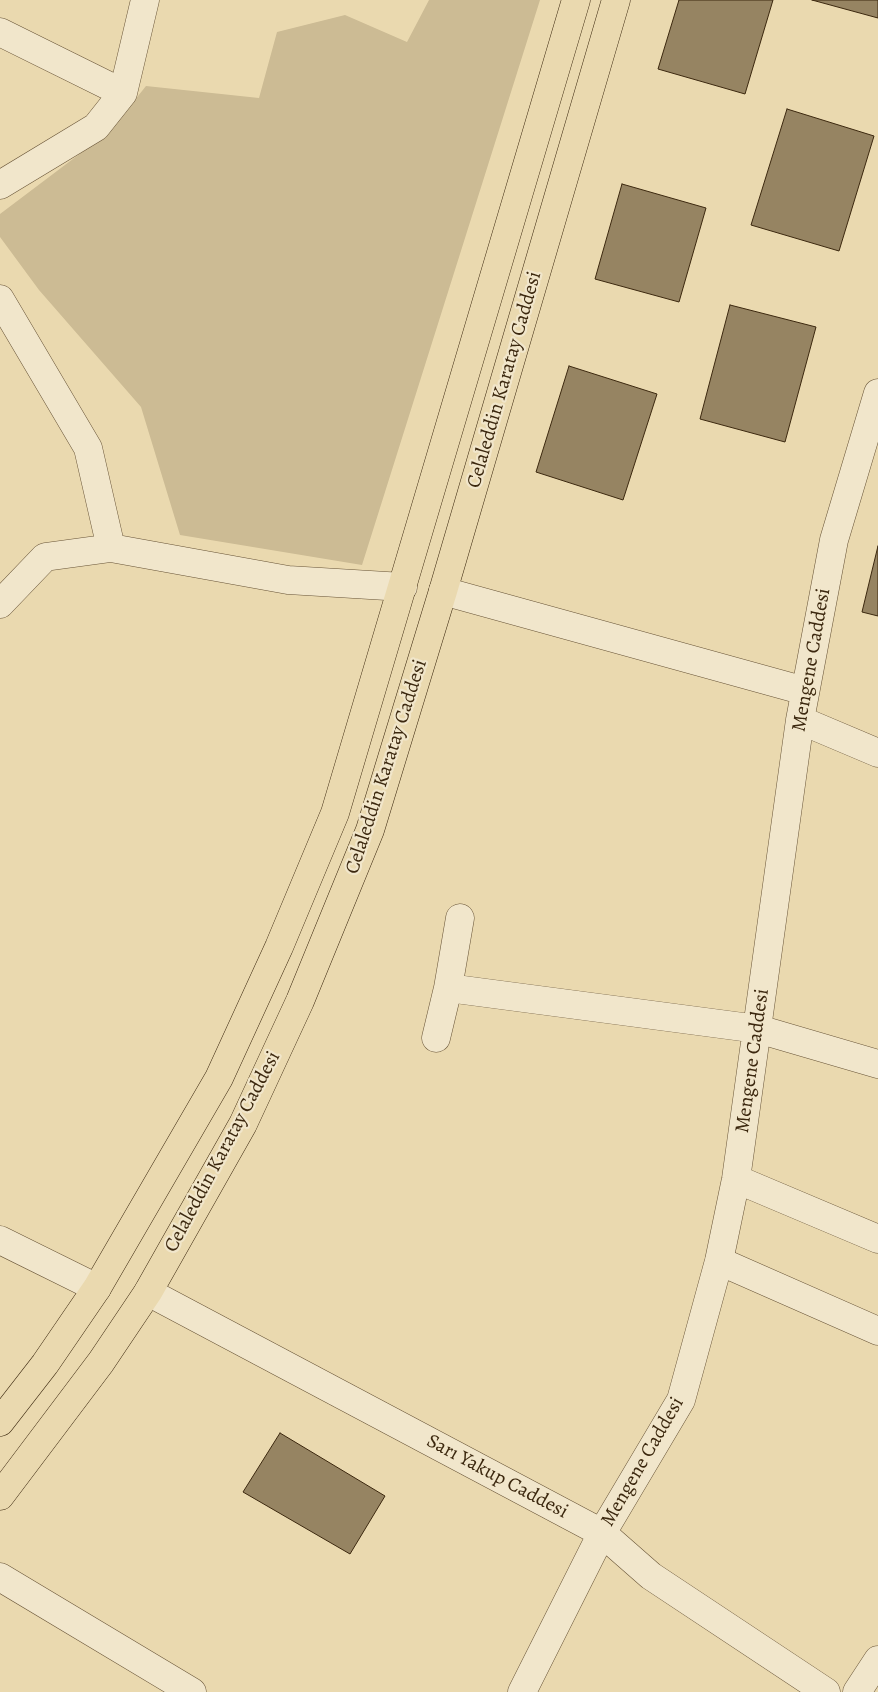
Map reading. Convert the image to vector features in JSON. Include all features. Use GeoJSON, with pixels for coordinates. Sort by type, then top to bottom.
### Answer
{"type":"FeatureCollection","features":[{"type":"Feature","properties":{"kind":"main road","name":"Celaleddin Karatay Caddesi"},"geometry":{"type":"LineString","coordinates":[[0,1422],[46,1364],[97,1288],[219,1078],[279,947],[335,813],[576,0]]}},
{"type":"Feature","properties":{"kind":"main road","name":"Celaleddin Karatay Caddesi"},"geometry":{"type":"LineString","coordinates":[[0,1496],[101,1362],[148,1292],[243,1124],[300,1001],[370,830],[443,592],[616,0]]}},
{"type":"Feature","properties":{"kind":"street"},"geometry":{"type":"LineString","coordinates":[[0,185],[96,127],[123,93],[145,0]]}},
{"type":"Feature","properties":{"kind":"street"},"geometry":{"type":"LineString","coordinates":[[0,32],[123,93]]}},
{"type":"Feature","properties":{"kind":"street"},"geometry":{"type":"LineString","coordinates":[[0,299],[88,448],[110,548]]}},
{"type":"Feature","properties":{"kind":"street","name":"Mengene Caddesi"},"geometry":{"type":"LineString","coordinates":[[522,1692],[602,1533],[681,1400],[720,1261],[736,1179],[805,691],[834,540],[872,440],[878,393]]}},
{"type":"Feature","properties":{"kind":"street"},"geometry":{"type":"LineString","coordinates":[[0,604],[45,557],[110,548],[288,580],[403,587]]}},
{"type":"Feature","properties":{"kind":"street"},"geometry":{"type":"LineString","coordinates":[[443,592],[805,691]]}},
{"type":"Feature","properties":{"kind":"street"},"geometry":{"type":"LineString","coordinates":[[800,720],[878,753]]}},
{"type":"Feature","properties":{"kind":"street"},"geometry":{"type":"LineString","coordinates":[[436,1038],[448,988],[460,918]]}},
{"type":"Feature","properties":{"kind":"street"},"geometry":{"type":"LineString","coordinates":[[448,988],[758,1029],[878,1064]]}},
{"type":"Feature","properties":{"kind":"street"},"geometry":{"type":"LineString","coordinates":[[736,1179],[878,1239]]}},
{"type":"Feature","properties":{"kind":"street"},"geometry":{"type":"LineString","coordinates":[[0,1240],[97,1288]]}},
{"type":"Feature","properties":{"kind":"street"},"geometry":{"type":"LineString","coordinates":[[720,1261],[878,1331]]}},
{"type":"Feature","properties":{"kind":"street","name":"Sarı Yakup Caddesi"},"geometry":{"type":"LineString","coordinates":[[148,1292],[602,1533],[651,1576],[826,1692]]}},
{"type":"Feature","properties":{"kind":"street"},"geometry":{"type":"LineString","coordinates":[[0,1577],[192,1692]]}},
{"type":"Feature","properties":{"kind":"street"},"geometry":{"type":"LineString","coordinates":[[858,1692],[878,1660]]}},
{"type":"Feature","properties":{"kind":"shaded area"},"geometry":{"type":"Polygon","coordinates":[[[429,0],[540,0],[362,565],[180,535],[141,407],[39,290],[0,237],[0,214],[110,131],[146,86],[259,98],[277,32],[345,15],[407,42],[429,0]]]}},
{"type":"Feature","properties":{"kind":"building"},"geometry":{"type":"Polygon","coordinates":[[[679,0],[773,0],[745,94],[658,69],[679,0]]]}},
{"type":"Feature","properties":{"kind":"building"},"geometry":{"type":"Polygon","coordinates":[[[812,0],[878,0],[878,18],[812,0]]]}},
{"type":"Feature","properties":{"kind":"building"},"geometry":{"type":"Polygon","coordinates":[[[787,109],[874,136],[839,251],[751,225],[787,109]]]}},
{"type":"Feature","properties":{"kind":"building"},"geometry":{"type":"Polygon","coordinates":[[[622,184],[706,208],[679,302],[595,279],[622,184]]]}},
{"type":"Feature","properties":{"kind":"building"},"geometry":{"type":"Polygon","coordinates":[[[730,305],[816,327],[785,442],[700,419],[730,305]]]}},
{"type":"Feature","properties":{"kind":"building"},"geometry":{"type":"Polygon","coordinates":[[[569,366],[657,394],[623,500],[536,472],[569,366]]]}},
{"type":"Feature","properties":{"kind":"building"},"geometry":{"type":"Polygon","coordinates":[[[878,546],[878,616],[862,612],[878,546]]]}},
{"type":"Feature","properties":{"kind":"building"},"geometry":{"type":"Polygon","coordinates":[[[280,1433],[385,1496],[350,1554],[243,1492],[280,1433]]]}}]}
